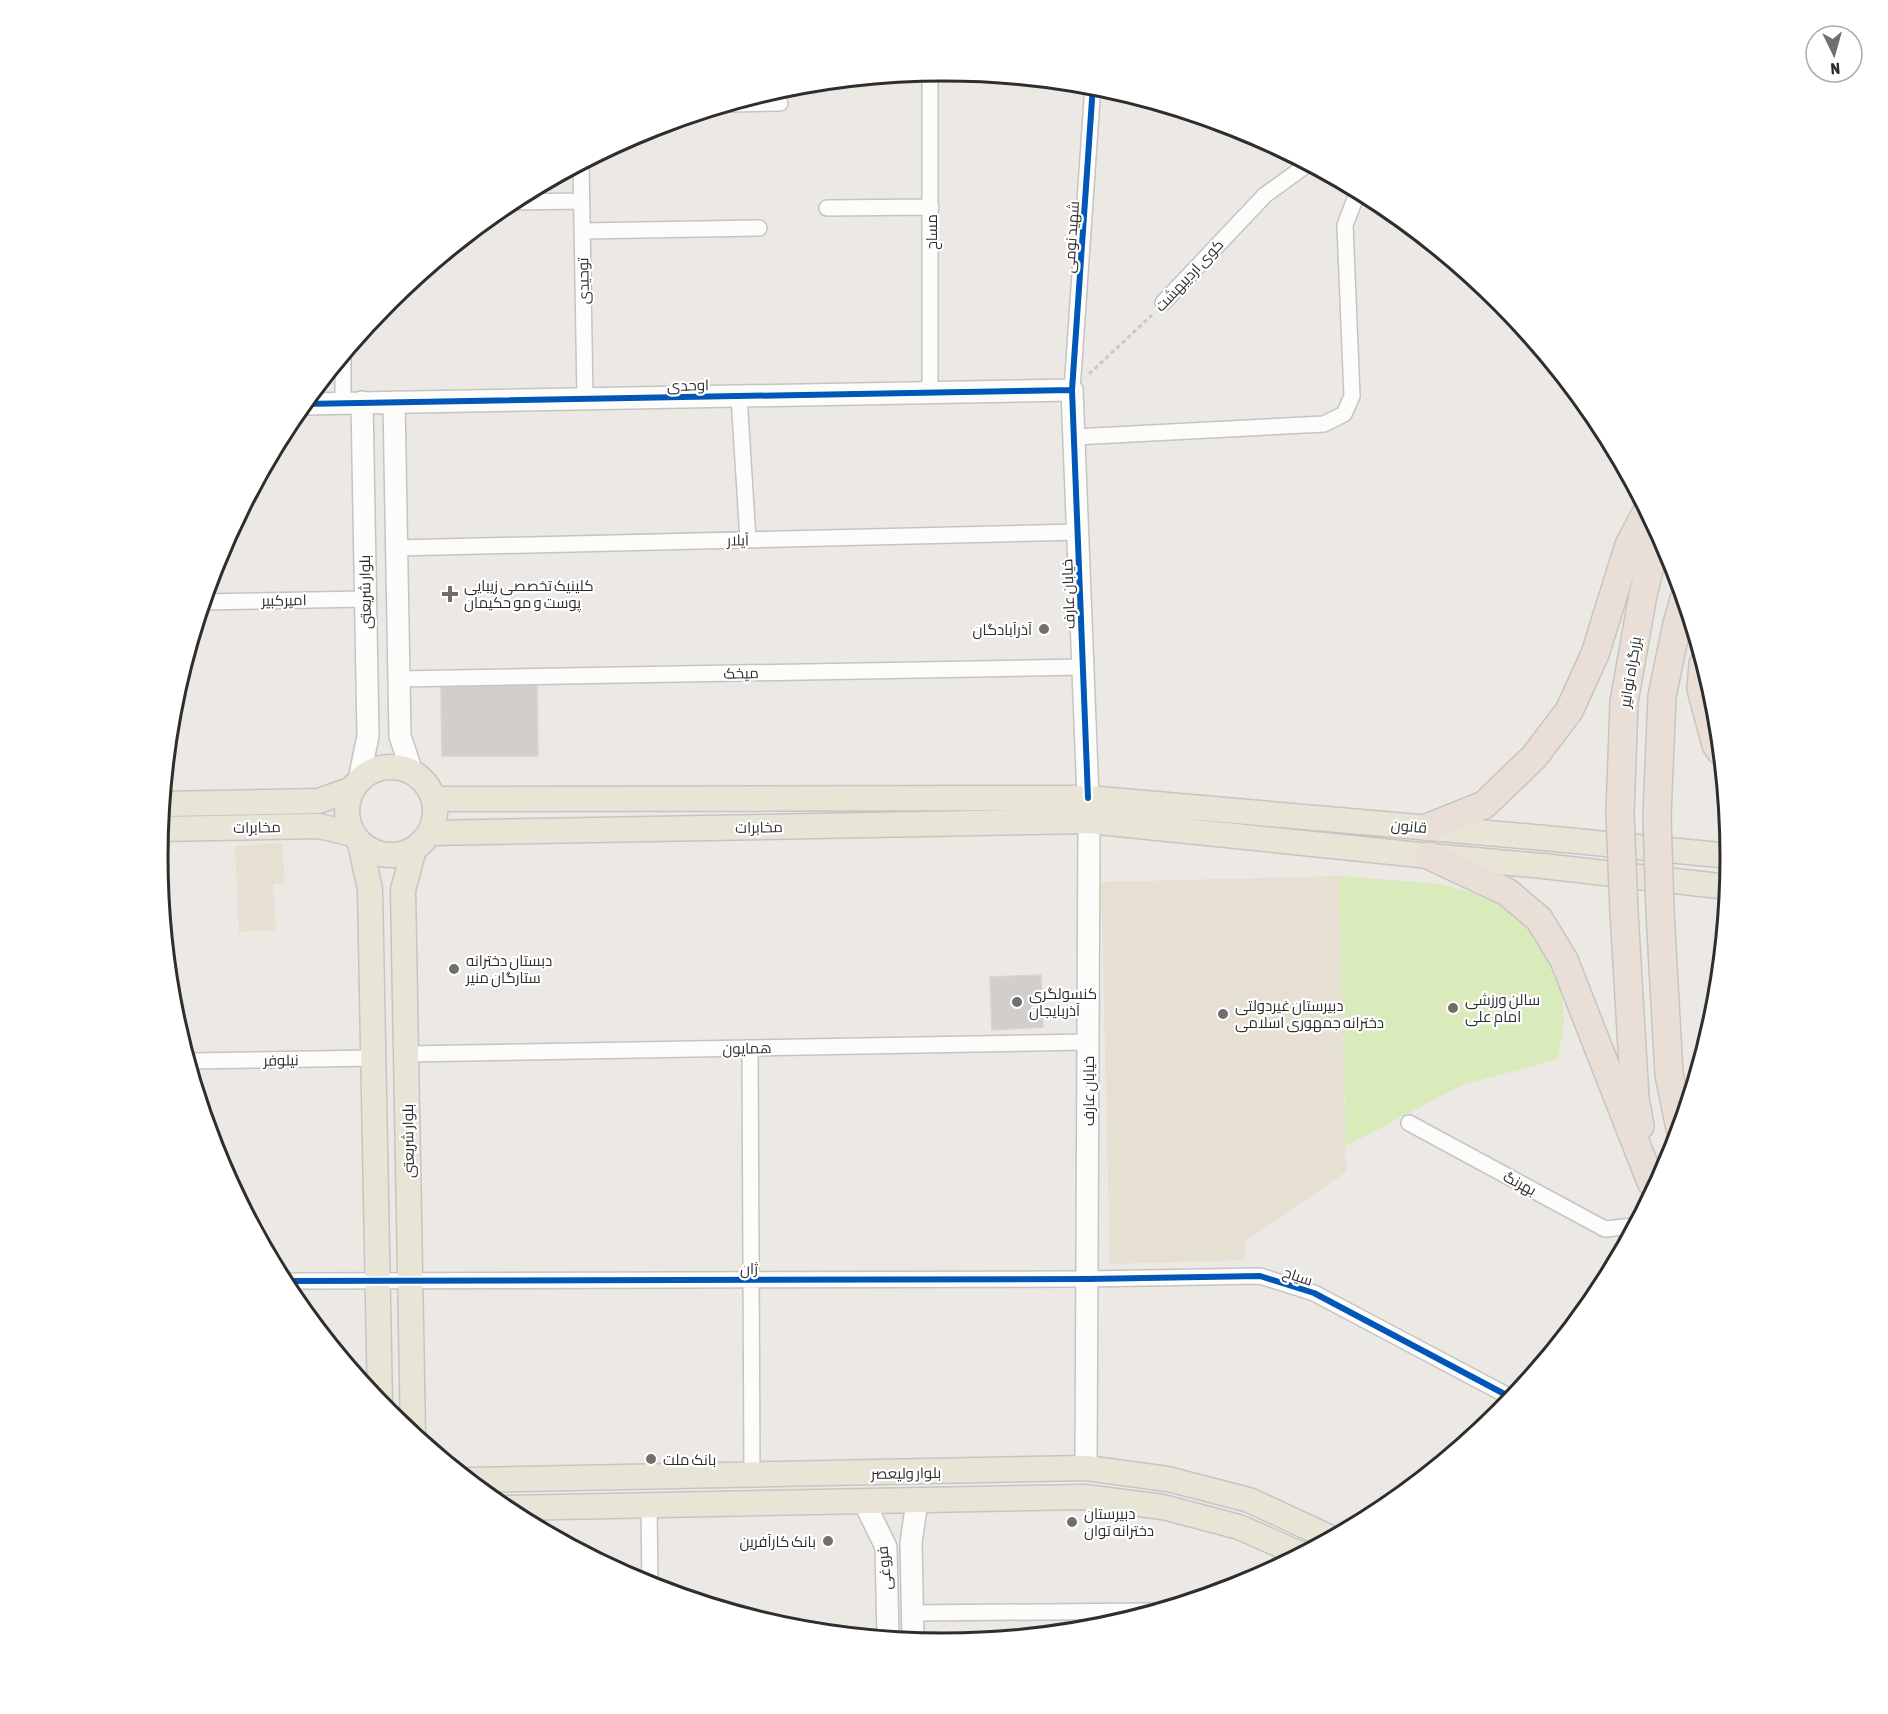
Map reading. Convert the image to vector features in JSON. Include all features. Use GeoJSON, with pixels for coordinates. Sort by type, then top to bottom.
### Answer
{"type":"FeatureCollection","features":[{"type":"Feature","properties":{"kind":"highway"},"geometry":{"type":"LineString","coordinates":[[1429,827],[1484,805],[1534,757],[1569,711],[1595,654],[1629,545],[1643,519]]}},
{"type":"Feature","properties":{"kind":"highway","name":"بزرگراه توانیر"},"geometry":{"type":"LineString","coordinates":[[1650,1177],[1635,1098],[1620,814],[1624,702],[1643,595],[1655,546]]}},
{"type":"Feature","properties":{"kind":"highway"},"geometry":{"type":"LineString","coordinates":[[1677,1112],[1669,1074],[1657,816],[1662,696],[1680,612]]}},
{"type":"Feature","properties":{"kind":"highway"},"geometry":{"type":"LineString","coordinates":[[1430,856],[1507,892],[1539,919],[1564,960],[1649,1179]]}},
{"type":"Feature","properties":{"kind":"main road"},"geometry":{"type":"LineString","coordinates":[[356,839],[380,854],[391,856],[403,854],[422,841],[434,822],[434,799],[429,788],[412,772],[390,766],[368,773],[355,785],[346,812],[370,889],[380,1389]]}},
{"type":"Feature","properties":{"kind":"main road","name":"مخابرات"},"geometry":{"type":"LineString","coordinates":[[170,804],[319,801],[355,785]]}},
{"type":"Feature","properties":{"kind":"main road","name":"مخابرات"},"geometry":{"type":"LineString","coordinates":[[434,799],[1088,810]]}},
{"type":"Feature","properties":{"kind":"main road","name":"قانون"},"geometry":{"type":"LineString","coordinates":[[1088,810],[1429,827],[1720,855]]}},
{"type":"Feature","properties":{"kind":"main road","name":"قانون"},"geometry":{"type":"LineString","coordinates":[[1088,810],[1430,856],[1719,885]]}},
{"type":"Feature","properties":{"kind":"main road","name":"مخابرات"},"geometry":{"type":"LineString","coordinates":[[422,841],[1088,810]]}},
{"type":"Feature","properties":{"kind":"main road","name":"مخابرات"},"geometry":{"type":"LineString","coordinates":[[169,829],[319,826],[356,839]]}},
{"type":"Feature","properties":{"kind":"main road","name":"بلوار شریعتى"},"geometry":{"type":"LineString","coordinates":[[413,1422],[403,890],[422,841]]}},
{"type":"Feature","properties":{"kind":"main road","name":"بلوار ولیعصر"},"geometry":{"type":"LineString","coordinates":[[482,1480],[1086,1468],[1168,1479],[1249,1500],[1323,1534]]}},
{"type":"Feature","properties":{"kind":"main road"},"geometry":{"type":"LineString","coordinates":[[697,1476],[698,1504]]}},
{"type":"Feature","properties":{"kind":"main road","name":"بلوار ولیعصر"},"geometry":{"type":"LineString","coordinates":[[522,1508],[1084,1497],[1163,1507],[1239,1527],[1292,1550]]}},
{"type":"Feature","properties":{"kind":"street","name":"مساح"},"geometry":{"type":"LineString","coordinates":[[930,82],[930,392]]}},
{"type":"Feature","properties":{"kind":"street","name":"شهید نومی"},"geometry":{"type":"LineString","coordinates":[[1072,390],[1092,96]]}},
{"type":"Feature","properties":{"kind":"street"},"geometry":{"type":"LineString","coordinates":[[759,103],[780,103]]}},
{"type":"Feature","properties":{"kind":"street","name":"کوی اردیبهشت"},"geometry":{"type":"LineString","coordinates":[[1163,303],[1265,195],[1301,169]]}},
{"type":"Feature","properties":{"kind":"street","name":"توحیدی"},"geometry":{"type":"LineString","coordinates":[[581,172],[585,398]]}},
{"type":"Feature","properties":{"kind":"street"},"geometry":{"type":"LineString","coordinates":[[1074,437],[1324,424],[1344,414],[1352,396],[1345,225],[1355,199]]}},
{"type":"Feature","properties":{"kind":"street"},"geometry":{"type":"LineString","coordinates":[[529,202],[581,201]]}},
{"type":"Feature","properties":{"kind":"street"},"geometry":{"type":"LineString","coordinates":[[827,208],[931,207]]}},
{"type":"Feature","properties":{"kind":"street"},"geometry":{"type":"LineString","coordinates":[[582,231],[759,228]]}},
{"type":"Feature","properties":{"kind":"street"},"geometry":{"type":"LineString","coordinates":[[345,365],[352,403]]}},
{"type":"Feature","properties":{"kind":"street","name":"اوحدی"},"geometry":{"type":"LineString","coordinates":[[315,404],[1072,390]]}},
{"type":"Feature","properties":{"kind":"street","name":"خیابان عارف"},"geometry":{"type":"LineString","coordinates":[[1072,390],[1088,810],[1086,1468]]}},
{"type":"Feature","properties":{"kind":"street"},"geometry":{"type":"LineString","coordinates":[[740,396],[748,540]]}},
{"type":"Feature","properties":{"kind":"street"},"geometry":{"type":"LineString","coordinates":[[394,402],[400,736],[412,772]]}},
{"type":"Feature","properties":{"kind":"street","name":"بلوار شریعتى"},"geometry":{"type":"LineString","coordinates":[[352,403],[365,599],[368,735],[355,785]]}},
{"type":"Feature","properties":{"kind":"street","name":"آیلار"},"geometry":{"type":"LineString","coordinates":[[397,548],[1078,532]]}},
{"type":"Feature","properties":{"kind":"street","name":"امیرکبیر"},"geometry":{"type":"LineString","coordinates":[[211,602],[365,599]]}},
{"type":"Feature","properties":{"kind":"street","name":"میخک"},"geometry":{"type":"LineString","coordinates":[[400,679],[1083,667]]}},
{"type":"Feature","properties":{"kind":"street","name":"همایون"},"geometry":{"type":"LineString","coordinates":[[406,1054],[1088,1042]]}},
{"type":"Feature","properties":{"kind":"street","name":"ژان"},"geometry":{"type":"LineString","coordinates":[[750,1048],[752,1475]]}},
{"type":"Feature","properties":{"kind":"street","name":"نیلوفر"},"geometry":{"type":"LineString","coordinates":[[195,1061],[374,1059]]}},
{"type":"Feature","properties":{"kind":"street","name":"بهرنگ"},"geometry":{"type":"LineString","coordinates":[[1409,1123],[1605,1229],[1626,1227]]}},
{"type":"Feature","properties":{"kind":"street","name":"سیاح"},"geometry":{"type":"LineString","coordinates":[[1087,1279],[1260,1276],[1314,1293],[1504,1394]]}},
{"type":"Feature","properties":{"kind":"street","name":"ژان"},"geometry":{"type":"LineString","coordinates":[[295,1281],[1087,1279]]}},
{"type":"Feature","properties":{"kind":"street","name":"فروغى"},"geometry":{"type":"LineString","coordinates":[[913,1632],[911,1543],[917,1501]]}},
{"type":"Feature","properties":{"kind":"street","name":"فروغى"},"geometry":{"type":"LineString","coordinates":[[864,1502],[886,1547],[888,1630]]}},
{"type":"Feature","properties":{"kind":"street"},"geometry":{"type":"LineString","coordinates":[[648,1505],[650,1575]]}},
{"type":"Feature","properties":{"kind":"street"},"geometry":{"type":"LineString","coordinates":[[912,1613],[1126,1611]]}},
{"type":"Feature","properties":{"kind":"shaded area"},"geometry":{"type":"Polygon","coordinates":[[[282,843],[285,884],[273,884],[276,930],[239,932],[235,846],[282,843]]]}},
{"type":"Feature","properties":{"kind":"shaded area","name":"دبیرستان غیردولتی دخترانه جمهوری اسلامی"},"geometry":{"type":"Polygon","coordinates":[[[1339,876],[1346,1172],[1245,1241],[1245,1260],[1110,1264],[1101,882],[1339,876]]]}},
{"type":"Feature","properties":{"kind":"green space","name":"سالن ورزشی امام علی"},"geometry":{"type":"Polygon","coordinates":[[[1339,876],[1440,884],[1489,897],[1526,923],[1549,954],[1562,994],[1564,1021],[1558,1059],[1462,1085],[1346,1146],[1339,876]]]}},
{"type":"Feature","properties":{"kind":"building"},"geometry":{"type":"Polygon","coordinates":[[[537,685],[538,756],[442,756],[441,687],[537,685]]]}},
{"type":"Feature","properties":{"kind":"building","name":"کنسولگری آذربایجان"},"geometry":{"type":"Polygon","coordinates":[[[1041,975],[1043,1027],[992,1030],[990,977],[1041,975]]]}},
{"type":"Feature","properties":{"kind":"cycle path"},"geometry":{"type":"LineString","coordinates":[[1088,798],[1072,390],[1092,96]]}},
{"type":"Feature","properties":{"kind":"cycle path"},"geometry":{"type":"LineString","coordinates":[[315,404],[1072,390]]}},
{"type":"Feature","properties":{"kind":"cycle path"},"geometry":{"type":"LineString","coordinates":[[295,1281],[1087,1279],[1260,1276],[1314,1293],[1504,1394]]}},
{"type":"Feature","properties":{"kind":"place","name":"کلینیک تخصصی زیبایی پوست و مو حکیمان"},"geometry":{"type":"Point","coordinates":[450,594]}},
{"type":"Feature","properties":{"kind":"place","name":"آذرآبادگان"},"geometry":{"type":"Point","coordinates":[1044,629]}},
{"type":"Feature","properties":{"kind":"place","name":"دبستان دخترانه ستارگان منیر"},"geometry":{"type":"Point","coordinates":[454,969]}},
{"type":"Feature","properties":{"kind":"place","name":"کنسولگری آذربایجان"},"geometry":{"type":"Point","coordinates":[1017,1002]}},
{"type":"Feature","properties":{"kind":"place","name":"سالن ورزشی امام علی"},"geometry":{"type":"Point","coordinates":[1453,1008]}},
{"type":"Feature","properties":{"kind":"place","name":"دبیرستان غیردولتی دخترانه جمهوری اسلامی"},"geometry":{"type":"Point","coordinates":[1223,1014]}},
{"type":"Feature","properties":{"kind":"place","name":"بانک ملت"},"geometry":{"type":"Point","coordinates":[651,1459]}},
{"type":"Feature","properties":{"kind":"place","name":"دبیرستان دخترانه توان"},"geometry":{"type":"Point","coordinates":[1072,1522]}},
{"type":"Feature","properties":{"kind":"place","name":"بانک کارآفرین"},"geometry":{"type":"Point","coordinates":[828,1541]}}]}
